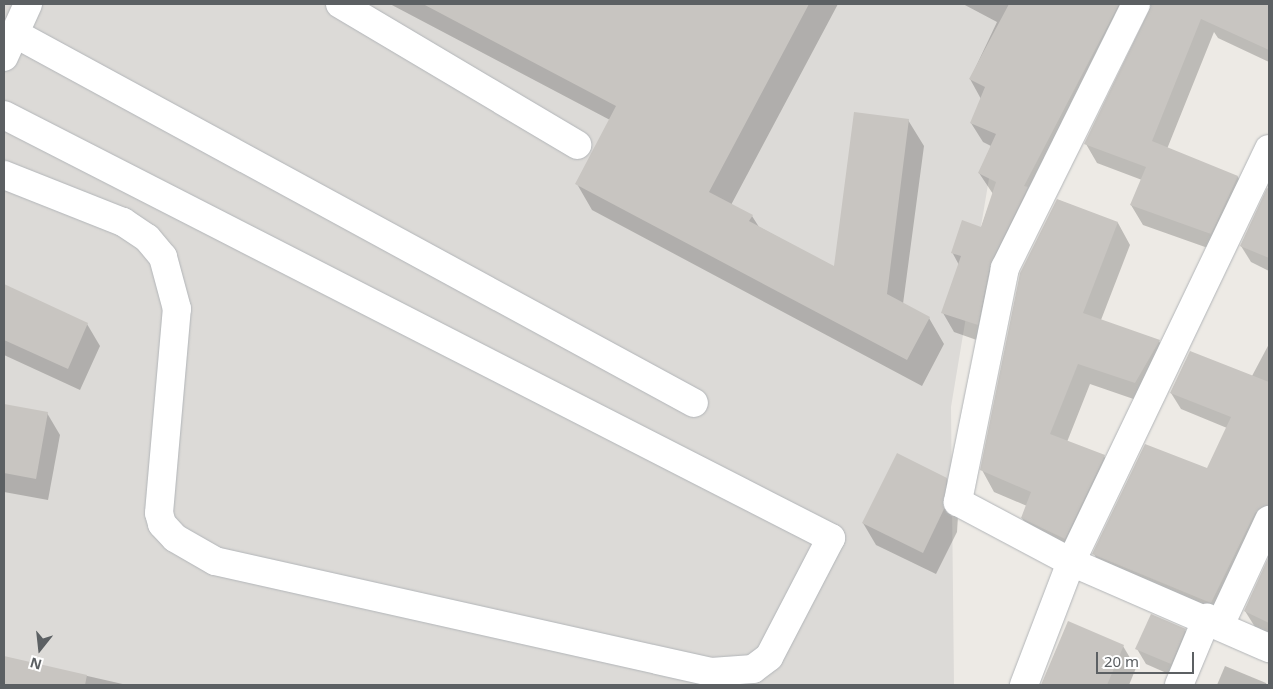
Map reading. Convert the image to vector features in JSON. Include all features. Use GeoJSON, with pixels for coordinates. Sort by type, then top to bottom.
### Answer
{"type":"FeatureCollection","features":[{"type":"Feature","properties":{"kind":"street"},"geometry":{"type":"LineString","coordinates":[[28,4],[9,45],[694,403]]}},
{"type":"Feature","properties":{"kind":"street"},"geometry":{"type":"LineString","coordinates":[[340,4],[577,145]]}},
{"type":"Feature","properties":{"kind":"street"},"geometry":{"type":"LineString","coordinates":[[1136,4],[1005,268],[958,502],[1071,562],[1214,621],[1269,648]]}},
{"type":"Feature","properties":{"kind":"street"},"geometry":{"type":"LineString","coordinates":[[4,115],[832,538],[769,657],[752,669],[711,672],[215,562],[175,538],[162,524],[159,513],[178,309],[163,257],[147,238],[123,222],[4,175]]}},
{"type":"Feature","properties":{"kind":"street"},"geometry":{"type":"LineString","coordinates":[[1024,685],[1071,562],[1269,149]]}},
{"type":"Feature","properties":{"kind":"street"},"geometry":{"type":"LineString","coordinates":[[1179,685],[1269,520]]}},
{"type":"Feature","properties":{"kind":"shaded area"},"geometry":{"type":"Polygon","coordinates":[[[4,4],[1018,4],[951,407],[954,685],[4,685],[4,4]]]}},
{"type":"Feature","properties":{"kind":"building"},"geometry":{"type":"Polygon","coordinates":[[[423,4],[809,4],[709,192],[753,215],[749,221],[834,266],[854,112],[909,119],[887,294],[930,317],[907,360],[575,184],[616,106],[423,4]]]}},
{"type":"Feature","properties":{"kind":"building"},"geometry":{"type":"Polygon","coordinates":[[[1009,4],[1119,4],[1024,186],[1028,187],[990,265],[978,325],[941,313],[961,256],[951,253],[962,220],[981,227],[996,182],[978,173],[996,134],[970,123],[985,87],[969,79],[1009,4]]]}},
{"type":"Feature","properties":{"kind":"building"},"geometry":{"type":"Polygon","coordinates":[[[1152,4],[1269,4],[1269,50],[1201,19],[1152,141],[1238,176],[1211,234],[1130,205],[1146,167],[1084,144],[1152,4]]]}},
{"type":"Feature","properties":{"kind":"building"},"geometry":{"type":"Polygon","coordinates":[[[1267,188],[1269,189],[1269,258],[1240,246],[1267,188]]]}},
{"type":"Feature","properties":{"kind":"building"},"geometry":{"type":"Polygon","coordinates":[[[1057,199],[1118,222],[1083,313],[1160,340],[1135,383],[1078,364],[1050,434],[1105,455],[1065,539],[1021,518],[1031,492],[980,470],[1020,273],[1057,199]]]}},
{"type":"Feature","properties":{"kind":"building"},"geometry":{"type":"Polygon","coordinates":[[[4,284],[88,323],[68,369],[4,340],[4,284]]]}},
{"type":"Feature","properties":{"kind":"building"},"geometry":{"type":"Polygon","coordinates":[[[1190,351],[1269,382],[1269,505],[1255,513],[1211,603],[1092,554],[1145,444],[1207,468],[1231,417],[1170,393],[1190,351]]]}},
{"type":"Feature","properties":{"kind":"building"},"geometry":{"type":"Polygon","coordinates":[[[4,404],[48,412],[36,479],[4,473],[4,404]]]}},
{"type":"Feature","properties":{"kind":"building"},"geometry":{"type":"Polygon","coordinates":[[[897,453],[947,478],[944,509],[923,553],[862,523],[897,453]]]}},
{"type":"Feature","properties":{"kind":"building"},"geometry":{"type":"Polygon","coordinates":[[[1269,556],[1269,623],[1244,611],[1269,556]]]}},
{"type":"Feature","properties":{"kind":"building"},"geometry":{"type":"Polygon","coordinates":[[[1151,614],[1186,629],[1171,664],[1135,649],[1151,614]]]}},
{"type":"Feature","properties":{"kind":"building"},"geometry":{"type":"Polygon","coordinates":[[[1068,621],[1124,645],[1107,685],[1041,685],[1068,621]]]}},
{"type":"Feature","properties":{"kind":"building"},"geometry":{"type":"Polygon","coordinates":[[[4,656],[87,675],[85,685],[4,685],[4,656]]]}}]}
